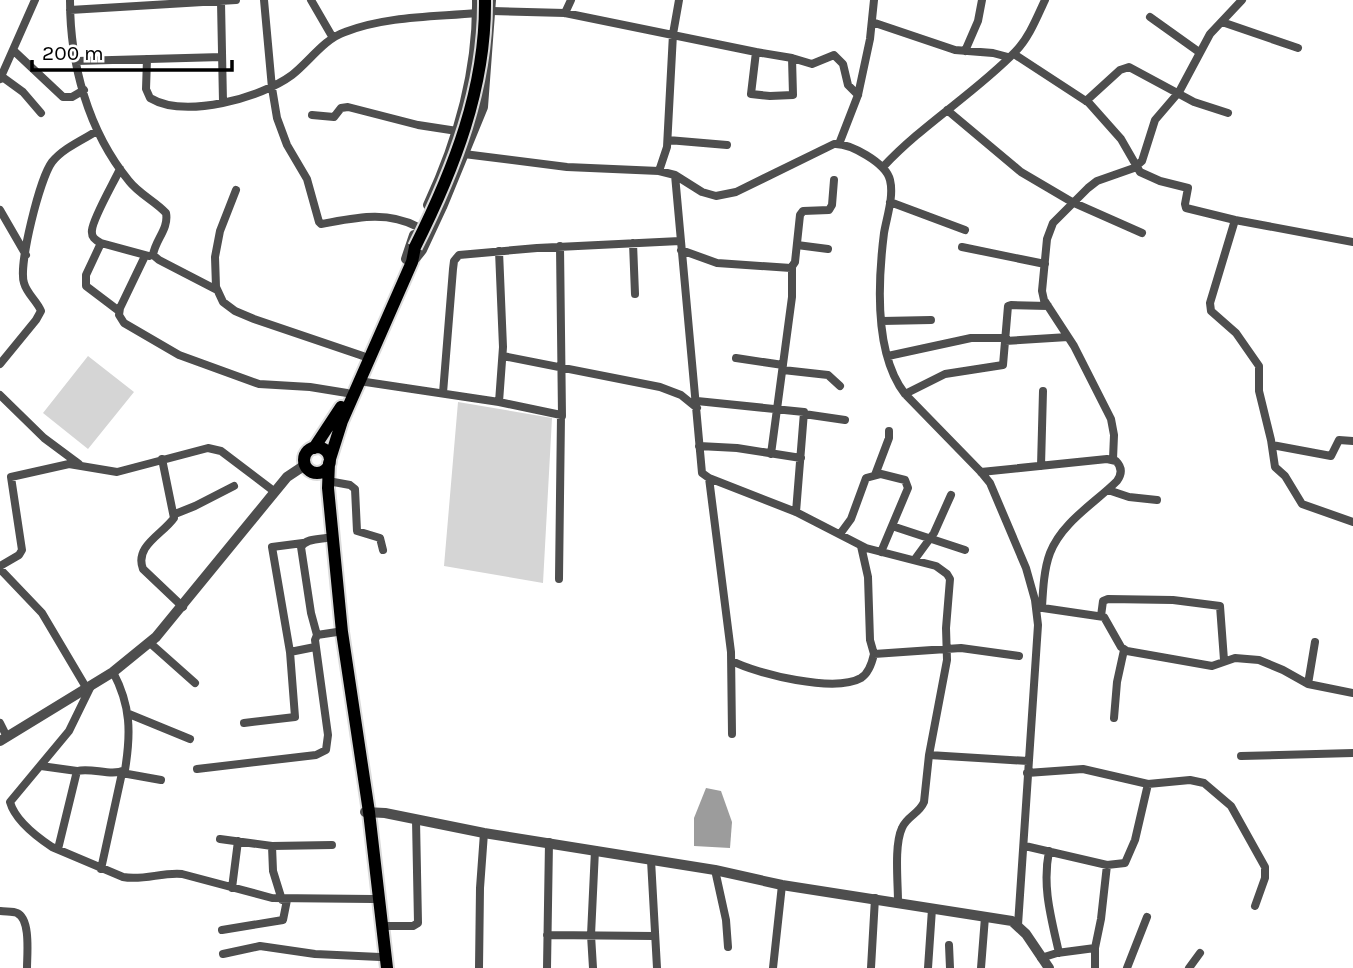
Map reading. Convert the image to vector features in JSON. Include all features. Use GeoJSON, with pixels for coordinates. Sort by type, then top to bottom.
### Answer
{"type":"FeatureCollection","features":[{"type":"Feature","properties":{"kind":"main road"},"geometry":{"type":"LineString","coordinates":[[383,964],[373,899],[366,812],[337,632],[320,479],[311,469],[307,452],[314,448],[335,417],[441,193],[470,116],[489,4]]}},
{"type":"Feature","properties":{"kind":"main road"},"geometry":{"type":"LineString","coordinates":[[383,964],[382,926],[342,632],[328,481],[330,461],[342,421],[409,260]]}},
{"type":"Feature","properties":{"kind":"main road"},"geometry":{"type":"LineString","coordinates":[[314,448],[323,449],[330,461]]}},
{"type":"Feature","properties":{"kind":"main road"},"geometry":{"type":"LineString","coordinates":[[311,469],[324,470],[330,461]]}},
{"type":"Feature","properties":{"kind":"street"},"geometry":{"type":"LineString","coordinates":[[34,0],[1,78],[23,92],[41,113]]}},
{"type":"Feature","properties":{"kind":"street"},"geometry":{"type":"LineString","coordinates":[[70,0],[71,41],[97,131],[131,183],[166,213],[167,224],[153,251],[155,257]]}},
{"type":"Feature","properties":{"kind":"street"},"geometry":{"type":"LineString","coordinates":[[70,10],[124,4],[236,0]]}},
{"type":"Feature","properties":{"kind":"street"},"geometry":{"type":"LineString","coordinates":[[264,0],[272,88],[283,136],[307,179],[320,224],[373,216],[400,218],[418,227]]}},
{"type":"Feature","properties":{"kind":"street"},"geometry":{"type":"LineString","coordinates":[[312,0],[333,38]]}},
{"type":"Feature","properties":{"kind":"street"},"geometry":{"type":"LineString","coordinates":[[409,260],[409,245],[457,131],[467,94],[477,0]]}},
{"type":"Feature","properties":{"kind":"street"},"geometry":{"type":"LineString","coordinates":[[565,13],[571,0]]}},
{"type":"Feature","properties":{"kind":"street"},"geometry":{"type":"LineString","coordinates":[[659,171],[668,140],[673,34],[679,0]]}},
{"type":"Feature","properties":{"kind":"street"},"geometry":{"type":"LineString","coordinates":[[839,144],[858,95],[874,0]]}},
{"type":"Feature","properties":{"kind":"street"},"geometry":{"type":"LineString","coordinates":[[965,51],[978,21],[982,0]]}},
{"type":"Feature","properties":{"kind":"street"},"geometry":{"type":"LineString","coordinates":[[883,167],[901,148],[1011,55],[1027,35],[1045,0]]}},
{"type":"Feature","properties":{"kind":"street"},"geometry":{"type":"LineString","coordinates":[[1018,925],[1039,607],[1049,556],[1056,540],[1069,524],[1120,476],[1120,466],[1113,459],[1114,435],[1111,419],[1042,291],[1047,239],[1050,227],[1072,202],[1097,181],[1136,167],[1144,157],[1155,120],[1179,92],[1210,34],[1242,0]]}},
{"type":"Feature","properties":{"kind":"street"},"geometry":{"type":"LineString","coordinates":[[221,2],[223,102]]}},
{"type":"Feature","properties":{"kind":"street"},"geometry":{"type":"LineString","coordinates":[[409,260],[422,250],[483,107],[489,4],[565,13],[812,64],[834,55],[842,64],[848,85],[858,95]]}},
{"type":"Feature","properties":{"kind":"street"},"geometry":{"type":"LineString","coordinates":[[148,59],[146,89],[154,101],[179,107],[223,102],[254,96],[272,88],[291,76],[333,38],[352,29],[477,13]]}},
{"type":"Feature","properties":{"kind":"street"},"geometry":{"type":"LineString","coordinates":[[1150,17],[1199,52]]}},
{"type":"Feature","properties":{"kind":"street"},"geometry":{"type":"LineString","coordinates":[[872,22],[945,47],[1011,55],[1086,101],[1121,139],[1136,167],[1146,176],[1188,188],[1186,208],[1353,242]]}},
{"type":"Feature","properties":{"kind":"street"},"geometry":{"type":"LineString","coordinates":[[1222,22],[1298,48]]}},
{"type":"Feature","properties":{"kind":"street"},"geometry":{"type":"LineString","coordinates":[[13,50],[63,97],[72,97],[84,90]]}},
{"type":"Feature","properties":{"kind":"street"},"geometry":{"type":"LineString","coordinates":[[756,52],[751,94],[793,95],[792,58]]}},
{"type":"Feature","properties":{"kind":"street"},"geometry":{"type":"LineString","coordinates":[[76,61],[222,57]]}},
{"type":"Feature","properties":{"kind":"street"},"geometry":{"type":"LineString","coordinates":[[1086,101],[1126,67],[1194,102],[1228,113]]}},
{"type":"Feature","properties":{"kind":"street"},"geometry":{"type":"LineString","coordinates":[[467,94],[484,96]]}},
{"type":"Feature","properties":{"kind":"street"},"geometry":{"type":"LineString","coordinates":[[312,114],[334,117],[341,108],[348,107],[418,125],[457,131]]}},
{"type":"Feature","properties":{"kind":"street"},"geometry":{"type":"LineString","coordinates":[[947,110],[1017,169],[1072,202],[1142,233]]}},
{"type":"Feature","properties":{"kind":"street"},"geometry":{"type":"LineString","coordinates":[[0,364],[41,312],[23,281],[32,222],[46,171],[61,153],[97,131]]}},
{"type":"Feature","properties":{"kind":"street"},"geometry":{"type":"LineString","coordinates":[[668,140],[727,145]]}},
{"type":"Feature","properties":{"kind":"street"},"geometry":{"type":"LineString","coordinates":[[464,154],[567,167],[659,171],[675,175],[702,192],[723,195],[736,192],[829,145],[839,144],[853,148],[883,167],[890,180],[890,202],[883,247],[882,321],[894,376],[905,394],[982,472],[996,493],[1039,607]]}},
{"type":"Feature","properties":{"kind":"street"},"geometry":{"type":"LineString","coordinates":[[120,169],[92,230],[95,240],[155,257],[217,290]]}},
{"type":"Feature","properties":{"kind":"street"},"geometry":{"type":"LineString","coordinates":[[675,175],[702,473],[796,512],[861,546],[915,559],[943,570],[950,579],[946,628],[948,649],[923,805],[906,820],[900,832],[898,902]]}},
{"type":"Feature","properties":{"kind":"street"},"geometry":{"type":"LineString","coordinates":[[771,454],[792,297],[792,268],[801,213],[829,210],[832,205],[834,180]]}},
{"type":"Feature","properties":{"kind":"street"},"geometry":{"type":"LineString","coordinates":[[236,190],[218,242],[215,268],[217,290],[223,302],[235,311],[363,356]]}},
{"type":"Feature","properties":{"kind":"street"},"geometry":{"type":"LineString","coordinates":[[890,202],[965,230]]}},
{"type":"Feature","properties":{"kind":"street"},"geometry":{"type":"LineString","coordinates":[[0,210],[26,255]]}},
{"type":"Feature","properties":{"kind":"street"},"geometry":{"type":"LineString","coordinates":[[1235,220],[1210,307],[1213,314],[1239,337],[1259,366],[1259,391],[1275,467],[1287,480],[1300,503],[1353,522]]}},
{"type":"Feature","properties":{"kind":"street"},"geometry":{"type":"LineString","coordinates":[[101,243],[86,275],[86,286],[119,311]]}},
{"type":"Feature","properties":{"kind":"street"},"geometry":{"type":"LineString","coordinates":[[633,243],[635,294]]}},
{"type":"Feature","properties":{"kind":"street"},"geometry":{"type":"LineString","coordinates":[[443,393],[454,261],[464,254],[560,246],[633,243],[680,245],[717,263],[792,268]]}},
{"type":"Feature","properties":{"kind":"street"},"geometry":{"type":"LineString","coordinates":[[797,245],[828,249]]}},
{"type":"Feature","properties":{"kind":"street"},"geometry":{"type":"LineString","coordinates":[[559,579],[562,416],[560,246]]}},
{"type":"Feature","properties":{"kind":"street"},"geometry":{"type":"LineString","coordinates":[[962,247],[1045,264]]}},
{"type":"Feature","properties":{"kind":"street"},"geometry":{"type":"LineString","coordinates":[[499,251],[503,299],[503,356],[499,402]]}},
{"type":"Feature","properties":{"kind":"street"},"geometry":{"type":"LineString","coordinates":[[145,256],[119,311],[120,319],[124,323],[174,352],[259,384],[310,387],[347,393]]}},
{"type":"Feature","properties":{"kind":"street"},"geometry":{"type":"LineString","coordinates":[[905,394],[945,374],[1003,365],[1009,305],[1048,306]]}},
{"type":"Feature","properties":{"kind":"street"},"geometry":{"type":"LineString","coordinates":[[882,321],[931,320]]}},
{"type":"Feature","properties":{"kind":"street"},"geometry":{"type":"LineString","coordinates":[[888,356],[971,338],[1068,337]]}},
{"type":"Feature","properties":{"kind":"street"},"geometry":{"type":"LineString","coordinates":[[503,356],[660,387],[697,405],[778,408],[845,420]]}},
{"type":"Feature","properties":{"kind":"street"},"geometry":{"type":"LineString","coordinates":[[736,358],[828,375],[840,386]]}},
{"type":"Feature","properties":{"kind":"street"},"geometry":{"type":"LineString","coordinates":[[359,381],[553,411],[562,416]]}},
{"type":"Feature","properties":{"kind":"street"},"geometry":{"type":"LineString","coordinates":[[1041,467],[1043,391]]}},
{"type":"Feature","properties":{"kind":"street"},"geometry":{"type":"LineString","coordinates":[[0,395],[44,438],[79,464],[111,473],[203,449],[218,450],[275,492]]}},
{"type":"Feature","properties":{"kind":"street"},"geometry":{"type":"LineString","coordinates":[[796,512],[804,414]]}},
{"type":"Feature","properties":{"kind":"street"},"geometry":{"type":"LineString","coordinates":[[875,474],[889,430]]}},
{"type":"Feature","properties":{"kind":"street"},"geometry":{"type":"LineString","coordinates":[[1272,445],[1331,456],[1339,440],[1353,441]]}},
{"type":"Feature","properties":{"kind":"street"},"geometry":{"type":"LineString","coordinates":[[699,446],[737,448],[801,458]]}},
{"type":"Feature","properties":{"kind":"street"},"geometry":{"type":"LineString","coordinates":[[162,459],[175,514],[172,521],[146,546],[141,563],[143,569],[183,607]]}},
{"type":"Feature","properties":{"kind":"street"},"geometry":{"type":"LineString","coordinates":[[982,472],[1113,459]]}},
{"type":"Feature","properties":{"kind":"street"},"geometry":{"type":"LineString","coordinates":[[0,479],[79,464]]}},
{"type":"Feature","properties":{"kind":"street"},"geometry":{"type":"LineString","coordinates":[[0,723],[4,739],[89,688],[150,643],[183,607],[287,477],[311,469]]}},
{"type":"Feature","properties":{"kind":"street"},"geometry":{"type":"LineString","coordinates":[[840,534],[851,519],[864,480],[875,474],[899,478],[908,482],[908,488],[881,552]]}},
{"type":"Feature","properties":{"kind":"street"},"geometry":{"type":"LineString","coordinates":[[11,477],[22,550],[0,568],[36,606],[89,688]]}},
{"type":"Feature","properties":{"kind":"street"},"geometry":{"type":"LineString","coordinates":[[709,478],[732,661],[733,734]]}},
{"type":"Feature","properties":{"kind":"street"},"geometry":{"type":"LineString","coordinates":[[328,481],[350,485],[355,489],[357,531],[380,538],[383,550]]}},
{"type":"Feature","properties":{"kind":"street"},"geometry":{"type":"LineString","coordinates":[[175,514],[234,486]]}},
{"type":"Feature","properties":{"kind":"street"},"geometry":{"type":"LineString","coordinates":[[1108,490],[1129,497],[1157,500]]}},
{"type":"Feature","properties":{"kind":"street"},"geometry":{"type":"LineString","coordinates":[[915,559],[930,538],[951,495]]}},
{"type":"Feature","properties":{"kind":"street"},"geometry":{"type":"LineString","coordinates":[[892,526],[965,550]]}},
{"type":"Feature","properties":{"kind":"street"},"geometry":{"type":"LineString","coordinates":[[244,723],[295,717],[290,652],[272,547],[326,538]]}},
{"type":"Feature","properties":{"kind":"street"},"geometry":{"type":"LineString","coordinates":[[197,769],[316,755],[326,750],[328,734],[315,647],[317,635],[301,547],[303,543]]}},
{"type":"Feature","properties":{"kind":"street"},"geometry":{"type":"LineString","coordinates":[[732,661],[766,674],[814,682],[845,682],[857,680],[866,674],[874,654],[870,640],[867,572],[861,546]]}},
{"type":"Feature","properties":{"kind":"street"},"geometry":{"type":"LineString","coordinates":[[1101,616],[1103,601],[1108,599],[1173,600],[1220,606],[1224,660]]}},
{"type":"Feature","properties":{"kind":"street"},"geometry":{"type":"LineString","coordinates":[[1039,607],[1107,618],[1124,650],[1117,682],[1114,718]]}},
{"type":"Feature","properties":{"kind":"street"},"geometry":{"type":"LineString","coordinates":[[317,635],[337,632]]}},
{"type":"Feature","properties":{"kind":"street"},"geometry":{"type":"LineString","coordinates":[[1308,684],[1315,642]]}},
{"type":"Feature","properties":{"kind":"street"},"geometry":{"type":"LineString","coordinates":[[150,643],[195,682]]}},
{"type":"Feature","properties":{"kind":"street"},"geometry":{"type":"LineString","coordinates":[[290,652],[315,647]]}},
{"type":"Feature","properties":{"kind":"street"},"geometry":{"type":"LineString","coordinates":[[874,654],[967,648],[1019,656]]}},
{"type":"Feature","properties":{"kind":"street"},"geometry":{"type":"LineString","coordinates":[[1124,650],[1212,666],[1235,658],[1259,660],[1308,684],[1353,693]]}},
{"type":"Feature","properties":{"kind":"street"},"geometry":{"type":"LineString","coordinates":[[101,869],[122,773],[126,767],[128,714],[124,693],[113,672]]}},
{"type":"Feature","properties":{"kind":"street"},"geometry":{"type":"LineString","coordinates":[[89,688],[75,722],[41,766],[12,797],[10,806],[16,815],[42,840],[101,869],[130,878],[177,873],[263,897],[284,900],[373,899]]}},
{"type":"Feature","properties":{"kind":"street"},"geometry":{"type":"LineString","coordinates":[[128,714],[190,738]]}},
{"type":"Feature","properties":{"kind":"street"},"geometry":{"type":"LineString","coordinates":[[1241,756],[1353,753]]}},
{"type":"Feature","properties":{"kind":"street"},"geometry":{"type":"LineString","coordinates":[[929,755],[1028,761]]}},
{"type":"Feature","properties":{"kind":"street"},"geometry":{"type":"LineString","coordinates":[[41,766],[122,773],[161,780]]}},
{"type":"Feature","properties":{"kind":"street"},"geometry":{"type":"LineString","coordinates":[[1027,773],[1083,769],[1148,784],[1199,781],[1231,806],[1266,870],[1255,906]]}},
{"type":"Feature","properties":{"kind":"street"},"geometry":{"type":"LineString","coordinates":[[58,849],[77,771]]}},
{"type":"Feature","properties":{"kind":"street"},"geometry":{"type":"LineString","coordinates":[[1025,846],[1107,865],[1122,865],[1128,861],[1148,784]]}},
{"type":"Feature","properties":{"kind":"street"},"geometry":{"type":"LineString","coordinates":[[366,812],[1012,921],[1018,925],[1049,968]]}},
{"type":"Feature","properties":{"kind":"street"},"geometry":{"type":"LineString","coordinates":[[382,926],[413,926],[418,923],[416,820]]}},
{"type":"Feature","properties":{"kind":"street"},"geometry":{"type":"LineString","coordinates":[[479,968],[484,833]]}},
{"type":"Feature","properties":{"kind":"street"},"geometry":{"type":"LineString","coordinates":[[220,839],[272,846],[332,845]]}},
{"type":"Feature","properties":{"kind":"street"},"geometry":{"type":"LineString","coordinates":[[232,888],[238,841]]}},
{"type":"Feature","properties":{"kind":"street"},"geometry":{"type":"LineString","coordinates":[[547,968],[550,842]]}},
{"type":"Feature","properties":{"kind":"street"},"geometry":{"type":"LineString","coordinates":[[222,930],[283,920],[284,900],[273,871],[272,846]]}},
{"type":"Feature","properties":{"kind":"street"},"geometry":{"type":"LineString","coordinates":[[593,968],[595,850]]}},
{"type":"Feature","properties":{"kind":"street"},"geometry":{"type":"LineString","coordinates":[[1049,850],[1045,888],[1059,953]]}},
{"type":"Feature","properties":{"kind":"street"},"geometry":{"type":"LineString","coordinates":[[651,859],[657,968]]}},
{"type":"Feature","properties":{"kind":"street"},"geometry":{"type":"LineString","coordinates":[[1095,968],[1095,948],[1107,865]]}},
{"type":"Feature","properties":{"kind":"street"},"geometry":{"type":"LineString","coordinates":[[715,870],[724,909],[728,947]]}},
{"type":"Feature","properties":{"kind":"street"},"geometry":{"type":"LineString","coordinates":[[774,968],[782,884]]}},
{"type":"Feature","properties":{"kind":"street"},"geometry":{"type":"LineString","coordinates":[[871,968],[876,898]]}},
{"type":"Feature","properties":{"kind":"street"},"geometry":{"type":"LineString","coordinates":[[928,968],[932,909]]}},
{"type":"Feature","properties":{"kind":"street"},"geometry":{"type":"LineString","coordinates":[[0,911],[18,913],[23,918],[27,935],[27,968]]}},
{"type":"Feature","properties":{"kind":"street"},"geometry":{"type":"LineString","coordinates":[[981,968],[985,917]]}},
{"type":"Feature","properties":{"kind":"street"},"geometry":{"type":"LineString","coordinates":[[1127,968],[1147,917]]}},
{"type":"Feature","properties":{"kind":"street"},"geometry":{"type":"LineString","coordinates":[[547,935],[654,936]]}},
{"type":"Feature","properties":{"kind":"street"},"geometry":{"type":"LineString","coordinates":[[949,945],[950,968]]}},
{"type":"Feature","properties":{"kind":"street"},"geometry":{"type":"LineString","coordinates":[[223,954],[260,946],[383,964]]}},
{"type":"Feature","properties":{"kind":"street"},"geometry":{"type":"LineString","coordinates":[[1041,958],[1095,948]]}},
{"type":"Feature","properties":{"kind":"street"},"geometry":{"type":"LineString","coordinates":[[1189,968],[1200,953]]}},
{"type":"Feature","properties":{"kind":"shaded area"},"geometry":{"type":"Polygon","coordinates":[[[88,356],[134,392],[88,449],[43,413],[88,356]]]}},
{"type":"Feature","properties":{"kind":"shaded area"},"geometry":{"type":"Polygon","coordinates":[[[458,402],[552,418],[543,583],[444,566],[458,402]]]}},
{"type":"Feature","properties":{"kind":"shaded area"},"geometry":{"type":"Polygon","coordinates":[[[706,788],[721,791],[732,822],[730,848],[694,846],[694,818],[706,788]]]}}]}
